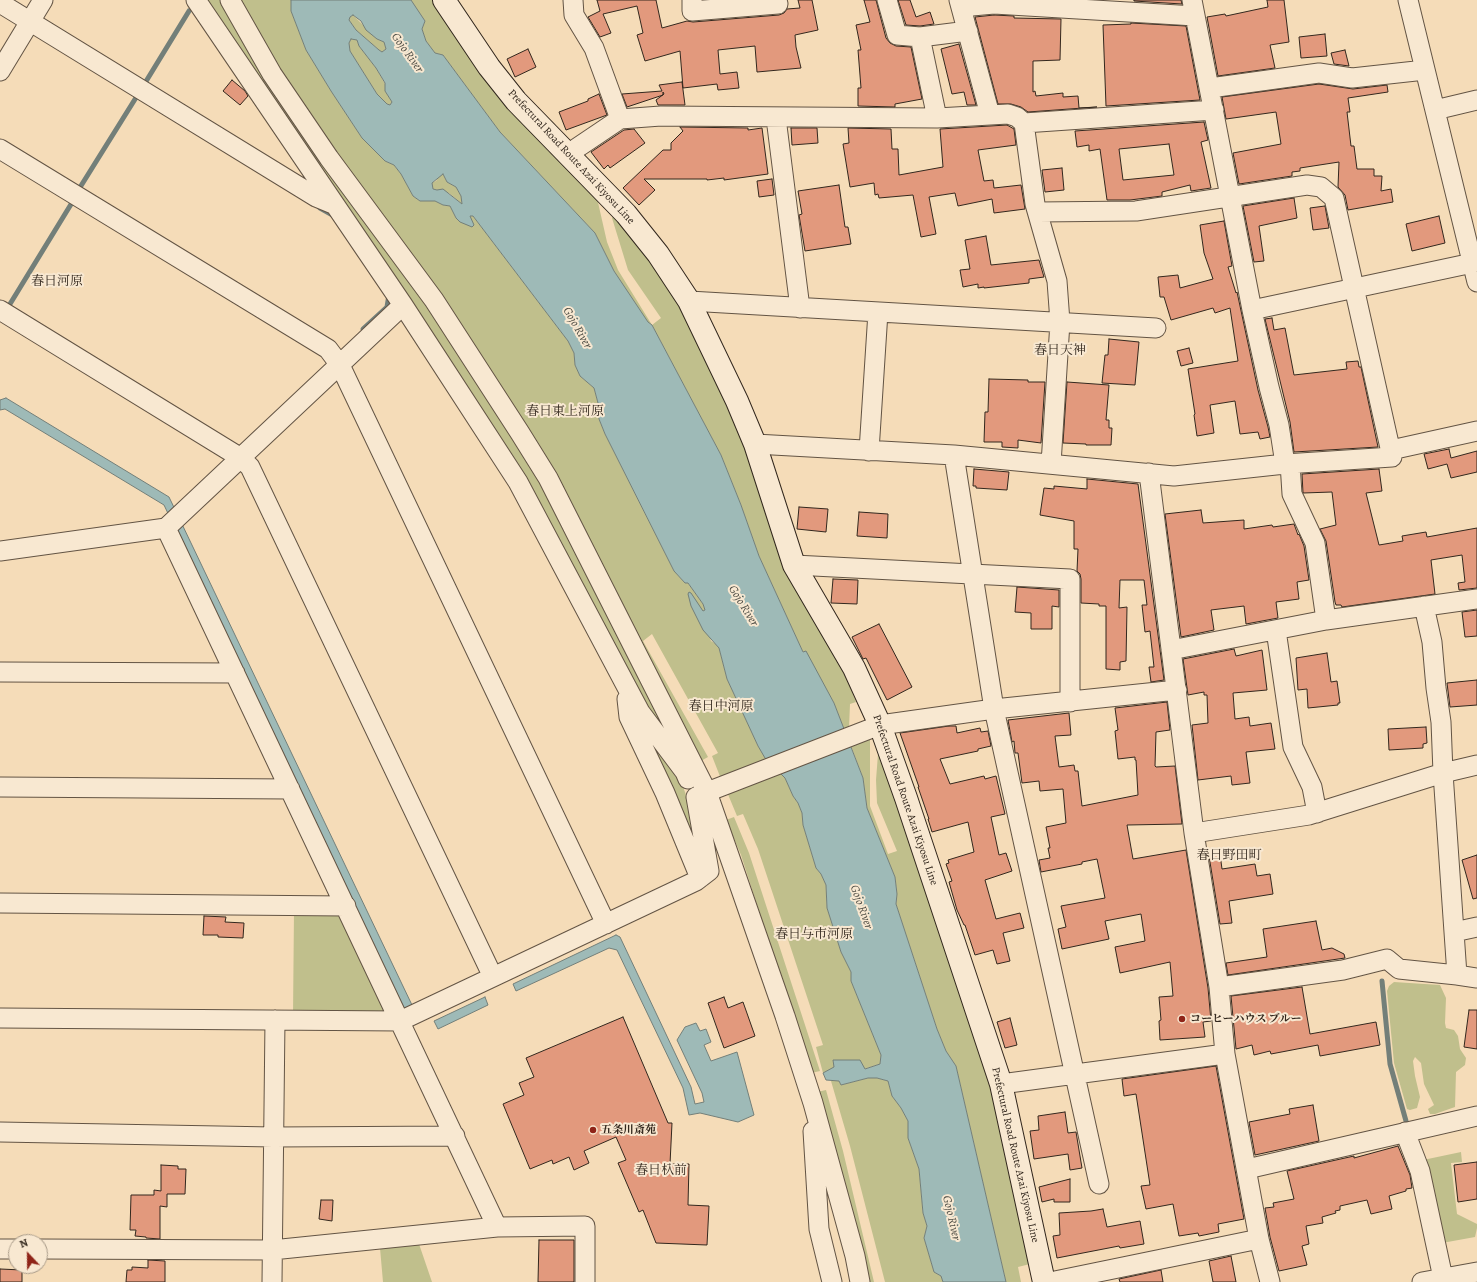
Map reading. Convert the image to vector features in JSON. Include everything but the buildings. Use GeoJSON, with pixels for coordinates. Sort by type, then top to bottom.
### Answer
{"type":"FeatureCollection","features":[{"type":"Feature","properties":{"kind":"main road","name":"Prefectural Road Route Azai Kiyosu Line"},"geometry":{"type":"LineString","coordinates":[[444,0],[489,67],[516,101],[626,214],[658,254],[689,301],[737,401],[755,444],[794,565],[854,668],[874,727],[906,798],[1001,1084],[1044,1282]]}},
{"type":"Feature","properties":{"kind":"street"},"geometry":{"type":"LineString","coordinates":[[0,71],[43,0]]}},
{"type":"Feature","properties":{"kind":"street"},"geometry":{"type":"LineString","coordinates":[[0,1018],[400,1020],[696,881],[709,871],[706,793],[685,772],[640,712],[518,482],[403,305],[333,204],[196,0]]}},
{"type":"Feature","properties":{"kind":"street"},"geometry":{"type":"LineString","coordinates":[[230,0],[272,74],[329,158],[434,300],[520,432],[548,478],[706,793],[785,1016],[813,1103],[855,1256],[860,1282]]}},
{"type":"Feature","properties":{"kind":"street"},"geometry":{"type":"LineString","coordinates":[[573,0],[574,15],[594,48],[620,119]]}},
{"type":"Feature","properties":{"kind":"street"},"geometry":{"type":"LineString","coordinates":[[692,0],[692,11],[778,4],[777,0]]}},
{"type":"Feature","properties":{"kind":"street"},"geometry":{"type":"LineString","coordinates":[[887,0],[897,35],[920,36],[968,31]]}},
{"type":"Feature","properties":{"kind":"street"},"geometry":{"type":"LineString","coordinates":[[1408,0],[1475,263],[1477,282]]}},
{"type":"Feature","properties":{"kind":"street"},"geometry":{"type":"LineString","coordinates":[[0,3],[316,197],[333,204]]}},
{"type":"Feature","properties":{"kind":"street"},"geometry":{"type":"LineString","coordinates":[[990,115],[960,3],[1193,8],[1210,88],[1252,310],[1269,388],[1279,425],[1292,494],[1315,543],[1326,620]]}},
{"type":"Feature","properties":{"kind":"street"},"geometry":{"type":"LineString","coordinates":[[920,36],[937,118]]}},
{"type":"Feature","properties":{"kind":"street"},"geometry":{"type":"LineString","coordinates":[[1210,88],[1319,73],[1352,78],[1425,70]]}},
{"type":"Feature","properties":{"kind":"street"},"geometry":{"type":"LineString","coordinates":[[1435,110],[1477,100]]}},
{"type":"Feature","properties":{"kind":"street"},"geometry":{"type":"LineString","coordinates":[[1024,124],[1214,110]]}},
{"type":"Feature","properties":{"kind":"street"},"geometry":{"type":"LineString","coordinates":[[568,154],[620,119],[661,116],[937,118],[1008,114],[1017,117],[1024,124],[1035,204],[1057,281],[1060,322],[1051,464]]}},
{"type":"Feature","properties":{"kind":"street"},"geometry":{"type":"LineString","coordinates":[[776,118],[800,308]]}},
{"type":"Feature","properties":{"kind":"street"},"geometry":{"type":"LineString","coordinates":[[0,148],[328,349],[340,365],[606,924]]}},
{"type":"Feature","properties":{"kind":"street"},"geometry":{"type":"LineString","coordinates":[[755,444],[954,455],[1174,476],[1287,463],[1392,457],[1334,198],[1321,187],[1307,185],[1136,211],[1038,212]]}},
{"type":"Feature","properties":{"kind":"street"},"geometry":{"type":"LineString","coordinates":[[1252,310],[1475,263]]}},
{"type":"Feature","properties":{"kind":"street"},"geometry":{"type":"LineString","coordinates":[[689,301],[1156,328]]}},
{"type":"Feature","properties":{"kind":"street"},"geometry":{"type":"LineString","coordinates":[[0,551],[173,521],[403,305]]}},
{"type":"Feature","properties":{"kind":"street"},"geometry":{"type":"LineString","coordinates":[[0,310],[241,458],[250,467],[493,977]]}},
{"type":"Feature","properties":{"kind":"street"},"geometry":{"type":"LineString","coordinates":[[869,451],[878,312]]}},
{"type":"Feature","properties":{"kind":"street"},"geometry":{"type":"LineString","coordinates":[[1391,450],[1477,431]]}},
{"type":"Feature","properties":{"kind":"street"},"geometry":{"type":"LineString","coordinates":[[954,455],[994,709],[1098,1184]]}},
{"type":"Feature","properties":{"kind":"street"},"geometry":{"type":"LineString","coordinates":[[1149,473],[1194,833],[1219,987],[1225,1054],[1259,1239],[1270,1282]]}},
{"type":"Feature","properties":{"kind":"street"},"geometry":{"type":"LineString","coordinates":[[173,521],[235,673],[498,1227]]}},
{"type":"Feature","properties":{"kind":"street"},"geometry":{"type":"LineString","coordinates":[[794,565],[1070,579],[1070,702]]}},
{"type":"Feature","properties":{"kind":"street"},"geometry":{"type":"LineString","coordinates":[[1171,650],[1326,620],[1477,599]]}},
{"type":"Feature","properties":{"kind":"street"},"geometry":{"type":"LineString","coordinates":[[1424,606],[1432,642],[1441,722],[1443,773],[1457,975]]}},
{"type":"Feature","properties":{"kind":"street"},"geometry":{"type":"LineString","coordinates":[[1276,630],[1293,747],[1312,787],[1317,813]]}},
{"type":"Feature","properties":{"kind":"street"},"geometry":{"type":"LineString","coordinates":[[0,672],[235,673]]}},
{"type":"Feature","properties":{"kind":"street"},"geometry":{"type":"LineString","coordinates":[[625,682],[629,717],[665,793],[700,878]]}},
{"type":"Feature","properties":{"kind":"street"},"geometry":{"type":"LineString","coordinates":[[706,793],[874,727],[994,709],[1176,690]]}},
{"type":"Feature","properties":{"kind":"street"},"geometry":{"type":"LineString","coordinates":[[1194,833],[1317,813],[1443,773],[1477,765]]}},
{"type":"Feature","properties":{"kind":"street"},"geometry":{"type":"LineString","coordinates":[[0,787],[290,789]]}},
{"type":"Feature","properties":{"kind":"street"},"geometry":{"type":"LineString","coordinates":[[0,904],[346,906]]}},
{"type":"Feature","properties":{"kind":"street"},"geometry":{"type":"LineString","coordinates":[[1454,932],[1477,926]]}},
{"type":"Feature","properties":{"kind":"street"},"geometry":{"type":"LineString","coordinates":[[1219,987],[1343,970],[1387,959],[1399,968],[1477,978]]}},
{"type":"Feature","properties":{"kind":"street"},"geometry":{"type":"LineString","coordinates":[[272,1282],[275,1020]]}},
{"type":"Feature","properties":{"kind":"street"},"geometry":{"type":"LineString","coordinates":[[1001,1084],[1225,1054]]}},
{"type":"Feature","properties":{"kind":"street"},"geometry":{"type":"LineString","coordinates":[[813,1103],[812,1130],[819,1229],[832,1282]]}},
{"type":"Feature","properties":{"kind":"street"},"geometry":{"type":"LineString","coordinates":[[1247,1169],[1477,1116]]}},
{"type":"Feature","properties":{"kind":"street"},"geometry":{"type":"LineString","coordinates":[[0,1132],[274,1137],[455,1136]]}},
{"type":"Feature","properties":{"kind":"street"},"geometry":{"type":"LineString","coordinates":[[1405,1132],[1460,1277],[1422,1282]]}},
{"type":"Feature","properties":{"kind":"street"},"geometry":{"type":"LineString","coordinates":[[48,1249],[272,1250],[498,1227],[585,1226],[586,1282]]}},
{"type":"Feature","properties":{"kind":"street"},"geometry":{"type":"LineString","coordinates":[[1050,1282],[1259,1239]]}},
{"type":"Feature","properties":{"kind":"shaded area"},"geometry":{"type":"Polygon","coordinates":[[[202,0],[222,0],[433,308],[521,445],[683,753],[646,709],[528,490],[202,0]]]}},
{"type":"Feature","properties":{"kind":"shaded area"},"geometry":{"type":"Polygon","coordinates":[[[235,0],[291,0],[291,11],[306,50],[362,138],[385,161],[394,165],[401,174],[413,196],[420,201],[435,201],[443,205],[450,206],[456,218],[473,216],[568,341],[574,353],[575,365],[580,376],[594,388],[598,403],[599,419],[605,434],[674,571],[685,583],[688,583],[703,604],[705,610],[702,611],[711,641],[719,648],[727,679],[758,746],[768,761],[721,779],[712,756],[718,753],[652,634],[643,641],[708,757],[699,762],[606,585],[235,0]]]}},
{"type":"Feature","properties":{"kind":"shaded area"},"geometry":{"type":"Polygon","coordinates":[[[411,0],[434,0],[464,50],[510,108],[597,198],[607,242],[618,270],[652,325],[648,322],[614,271],[595,233],[500,132],[443,55],[435,53],[426,41],[422,29],[425,21],[411,0]]]}},
{"type":"Feature","properties":{"kind":"shaded area"},"geometry":{"type":"Polygon","coordinates":[[[353,15],[377,39],[384,42],[386,49],[382,52],[356,30],[349,20],[353,15]]]}},
{"type":"Feature","properties":{"kind":"shaded area"},"geometry":{"type":"Polygon","coordinates":[[[351,39],[357,40],[359,46],[376,68],[385,84],[385,91],[392,102],[390,105],[377,94],[350,51],[349,43],[351,39]]]}},
{"type":"Feature","properties":{"kind":"shaded area"},"geometry":{"type":"Polygon","coordinates":[[[443,174],[447,182],[456,187],[461,196],[462,204],[449,193],[433,189],[431,183],[436,181],[440,175],[443,174]]]}},
{"type":"Feature","properties":{"kind":"shaded area"},"geometry":{"type":"Polygon","coordinates":[[[614,215],[648,253],[682,308],[745,442],[767,518],[784,564],[844,670],[856,702],[850,704],[849,728],[844,729],[834,703],[805,651],[803,652],[759,556],[721,455],[652,325],[661,318],[628,270],[612,218],[614,215]]]}},
{"type":"Feature","properties":{"kind":"shaded area"},"geometry":{"type":"Polygon","coordinates":[[[641,723],[681,781],[695,831],[690,833],[641,723]]]}},
{"type":"Feature","properties":{"kind":"shaded area"},"geometry":{"type":"Polygon","coordinates":[[[870,739],[870,806],[888,854],[897,851],[877,803],[876,780],[878,754],[886,765],[992,1093],[1030,1264],[1018,1267],[1021,1282],[1006,1282],[956,1066],[946,1051],[937,1029],[896,904],[897,894],[895,877],[867,808],[863,778],[851,746],[870,739]]]}},
{"type":"Feature","properties":{"kind":"shaded area"},"geometry":{"type":"Polygon","coordinates":[[[778,771],[785,778],[802,813],[803,825],[816,868],[821,874],[826,885],[827,908],[841,952],[851,972],[851,981],[881,1055],[880,1064],[864,1069],[833,1061],[835,1067],[823,1073],[816,1047],[823,1045],[758,849],[743,814],[737,816],[727,792],[778,771]]]}},
{"type":"Feature","properties":{"kind":"shaded area"},"geometry":{"type":"Polygon","coordinates":[[[734,817],[749,853],[820,1071],[811,1073],[741,855],[726,820],[734,817]]]}},
{"type":"Feature","properties":{"kind":"shaded area"},"geometry":{"type":"Polygon","coordinates":[[[294,911],[342,915],[388,1010],[385,1015],[293,1015],[294,911]]]}},
{"type":"Feature","properties":{"kind":"shaded area"},"geometry":{"type":"Polygon","coordinates":[[[1394,982],[1440,985],[1446,998],[1446,1028],[1454,1030],[1458,1036],[1460,1049],[1466,1058],[1465,1065],[1456,1072],[1455,1107],[1435,1114],[1430,1114],[1428,1109],[1434,1105],[1424,1084],[1421,1063],[1415,1057],[1413,1061],[1420,1097],[1417,1108],[1410,1110],[1407,1109],[1394,1063],[1387,991],[1389,986],[1394,982]]]}},
{"type":"Feature","properties":{"kind":"shaded area"},"geometry":{"type":"Polygon","coordinates":[[[868,1078],[877,1078],[888,1081],[892,1096],[908,1121],[908,1138],[919,1169],[923,1213],[927,1226],[924,1238],[934,1272],[941,1276],[943,1282],[885,1282],[850,1146],[831,1081],[839,1081],[841,1085],[868,1078]]]}},
{"type":"Feature","properties":{"kind":"shaded area"},"geometry":{"type":"Polygon","coordinates":[[[826,1090],[843,1151],[874,1282],[865,1282],[817,1092],[826,1090]]]}},
{"type":"Feature","properties":{"kind":"shaded area"},"geometry":{"type":"Polygon","coordinates":[[[1461,1152],[1462,1162],[1451,1163],[1457,1214],[1477,1224],[1477,1228],[1475,1237],[1442,1243],[1423,1160],[1461,1152]]]}},
{"type":"Feature","properties":{"kind":"shaded area"},"geometry":{"type":"Polygon","coordinates":[[[419,1244],[432,1282],[383,1282],[380,1248],[419,1244]]]}},
{"type":"Feature","properties":{"kind":"water","name":"Gojo River"},"geometry":{"type":"Polygon","coordinates":[[[291,0],[411,0],[425,21],[422,29],[426,41],[435,53],[443,55],[500,132],[595,233],[614,271],[648,322],[652,325],[721,455],[759,556],[803,652],[806,651],[834,703],[863,778],[867,808],[895,877],[897,894],[896,904],[937,1029],[946,1051],[956,1066],[1006,1282],[943,1282],[941,1276],[934,1272],[924,1238],[927,1226],[923,1213],[919,1169],[908,1138],[908,1121],[892,1096],[888,1081],[877,1078],[868,1078],[841,1085],[839,1081],[826,1080],[823,1073],[834,1067],[833,1060],[860,1060],[865,1069],[880,1064],[881,1055],[851,981],[851,972],[841,952],[827,908],[826,885],[821,874],[816,868],[803,825],[802,813],[785,778],[765,758],[758,746],[727,679],[719,648],[703,630],[691,606],[688,594],[689,592],[703,611],[705,610],[703,604],[688,583],[685,583],[674,571],[605,434],[599,419],[598,403],[594,388],[580,376],[575,365],[574,353],[568,341],[473,216],[470,216],[474,225],[472,227],[460,222],[456,218],[450,206],[443,205],[435,201],[420,201],[413,196],[401,174],[394,165],[385,161],[362,138],[306,50],[291,11],[291,0]],[[353,15],[349,20],[356,30],[382,52],[386,49],[384,42],[377,39],[366,30],[361,21],[353,15]],[[351,39],[349,43],[350,51],[377,94],[390,105],[392,102],[385,91],[385,83],[376,68],[359,46],[357,40],[351,39]],[[443,174],[432,183],[433,189],[443,189],[462,204],[461,196],[456,187],[447,182],[443,174]]]}},
{"type":"Feature","properties":{"kind":"water"},"geometry":{"type":"Polygon","coordinates":[[[6,398],[169,497],[412,1005],[404,1009],[164,505],[5,409],[0,410],[0,400],[6,398]]]}},
{"type":"Feature","properties":{"kind":"water"},"geometry":{"type":"Polygon","coordinates":[[[616,935],[620,937],[691,1087],[695,1104],[704,1102],[702,1093],[677,1040],[685,1027],[696,1023],[700,1031],[706,1029],[711,1042],[704,1045],[711,1061],[737,1052],[754,1115],[738,1122],[700,1113],[689,1115],[683,1088],[617,950],[609,948],[516,991],[513,984],[616,935]]]}},
{"type":"Feature","properties":{"kind":"water"},"geometry":{"type":"Polygon","coordinates":[[[485,997],[488,1005],[438,1029],[434,1021],[485,997]]]}},
{"type":"Feature","properties":{"kind":"waterway"},"geometry":{"type":"LineString","coordinates":[[145,83],[189,11]]}},
{"type":"Feature","properties":{"kind":"waterway"},"geometry":{"type":"LineString","coordinates":[[79,189],[137,96]]}},
{"type":"Feature","properties":{"kind":"waterway"},"geometry":{"type":"LineString","coordinates":[[10,304],[73,201]]}},
{"type":"Feature","properties":{"kind":"waterway"},"geometry":{"type":"LineString","coordinates":[[320,208],[336,217]]}},
{"type":"Feature","properties":{"kind":"waterway"},"geometry":{"type":"LineString","coordinates":[[363,329],[387,307],[389,295]]}},
{"type":"Feature","properties":{"kind":"waterway"},"geometry":{"type":"LineString","coordinates":[[1382,981],[1390,1064],[1406,1121]]}},
{"type":"Feature","properties":{"kind":"place","name":"コーヒーハウス ブルー"},"geometry":{"type":"Point","coordinates":[1182,1019]}},
{"type":"Feature","properties":{"kind":"place","name":"五条川斎苑"},"geometry":{"type":"Point","coordinates":[593,1130]}},
{"type":"Feature","properties":{"kind":"district","name":"春日河原"},"geometry":{"type":"Point","coordinates":[57,282]}},
{"type":"Feature","properties":{"kind":"district","name":"春日天神"},"geometry":{"type":"Point","coordinates":[1060,351]}},
{"type":"Feature","properties":{"kind":"district","name":"春日東上河原"},"geometry":{"type":"Point","coordinates":[565,412]}},
{"type":"Feature","properties":{"kind":"district","name":"春日中河原"},"geometry":{"type":"Point","coordinates":[721,707]}},
{"type":"Feature","properties":{"kind":"district","name":"春日野田町"},"geometry":{"type":"Point","coordinates":[1229,856]}},
{"type":"Feature","properties":{"kind":"district","name":"春日与市河原"},"geometry":{"type":"Point","coordinates":[814,935]}},
{"type":"Feature","properties":{"kind":"district","name":"春日杁前"},"geometry":{"type":"Point","coordinates":[661,1171]}}]}
